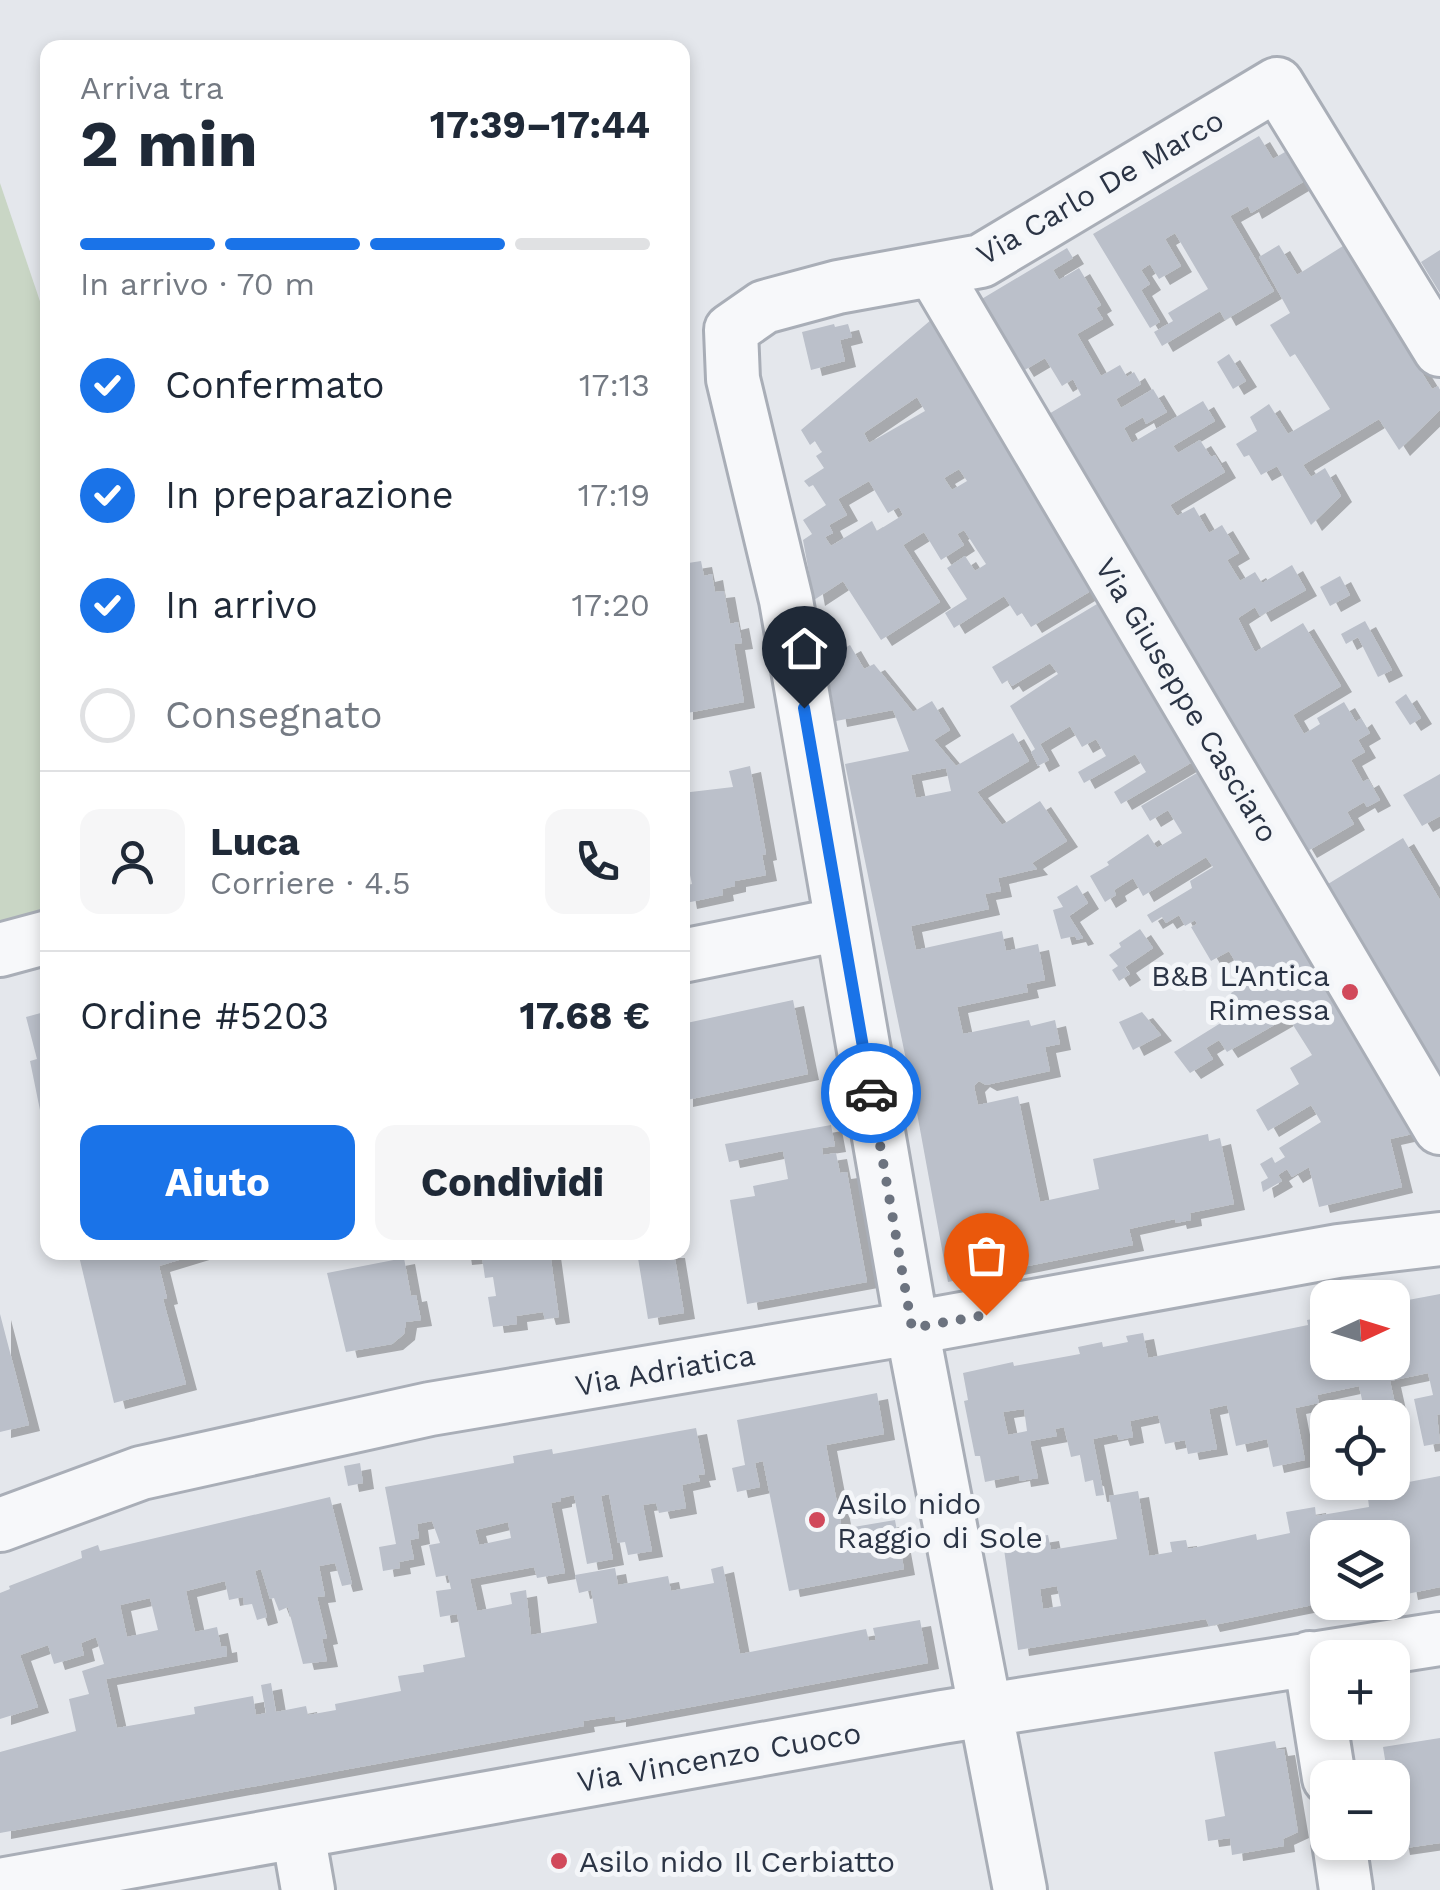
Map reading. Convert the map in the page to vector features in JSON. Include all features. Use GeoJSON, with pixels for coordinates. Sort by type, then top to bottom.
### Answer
{"type":"FeatureCollection","features":[{"type":"Feature","properties":{"kind":"street","name":"Via Carlo De Marco"},"geometry":{"type":"LineString","coordinates":[[1020,1890],[912,1328],[786,600],[733,379],[732,330],[764,306],[838,287],[981,261],[1277,84],[1440,350]]}},
{"type":"Feature","properties":{"kind":"street","name":"Via Giuseppe Casciaro"},"geometry":{"type":"LineString","coordinates":[[934,272],[1440,1128]]}},
{"type":"Feature","properties":{"kind":"street"},"geometry":{"type":"LineString","coordinates":[[690,954],[841,924]]}},
{"type":"Feature","properties":{"kind":"street"},"geometry":{"type":"LineString","coordinates":[[0,950],[40,939]]}},
{"type":"Feature","properties":{"kind":"street","name":"Via Adriatica"},"geometry":{"type":"LineString","coordinates":[[1338,1251],[1440,1205]]}},
{"type":"Feature","properties":{"kind":"street","name":"Via Adriatica"},"geometry":{"type":"LineString","coordinates":[[0,1525],[142,1474],[430,1409],[1338,1251],[1440,1238]]}},
{"type":"Feature","properties":{"kind":"street","name":"Via Vincenzo Cuoco"},"geometry":{"type":"LineString","coordinates":[[1410,1644],[1440,1640]]}},
{"type":"Feature","properties":{"kind":"street","name":"Via Vincenzo Cuoco"},"geometry":{"type":"LineString","coordinates":[[0,1886],[986,1710],[1310,1658]]}},
{"type":"Feature","properties":{"kind":"street"},"geometry":{"type":"LineString","coordinates":[[298,1833],[308,1890]]}},
{"type":"Feature","properties":{"kind":"street"},"geometry":{"type":"LineString","coordinates":[[1342,1860],[1346,1890]]}},
{"type":"Feature","properties":{"kind":"green space"},"geometry":{"type":"Polygon","coordinates":[[[0,183],[40,301],[40,910],[0,922],[0,183]]]}},
{"type":"Feature","properties":{"kind":"building"},"geometry":{"type":"Polygon","coordinates":[[[1259,136],[1273,159],[1285,152],[1303,182],[1251,213],[1248,206],[1230,216],[1274,291],[1225,320],[1220,311],[1162,346],[1154,332],[1173,321],[1168,313],[1208,289],[1175,233],[1165,239],[1181,266],[1159,279],[1150,264],[1141,270],[1150,284],[1141,290],[1160,322],[1150,328],[1093,234],[1259,136]]]}},
{"type":"Feature","properties":{"kind":"building"},"geometry":{"type":"Polygon","coordinates":[[[1279,245],[1297,275],[1343,246],[1432,389],[1438,386],[1440,390],[1440,410],[1399,450],[1379,419],[1303,465],[1311,477],[1325,468],[1341,496],[1311,525],[1277,466],[1261,475],[1249,455],[1244,457],[1236,444],[1257,431],[1250,417],[1269,404],[1288,434],[1330,409],[1295,354],[1290,357],[1270,325],[1290,313],[1259,257],[1279,245]]]}},
{"type":"Feature","properties":{"kind":"building"},"geometry":{"type":"Polygon","coordinates":[[[1067,248],[1073,258],[1053,270],[1059,280],[1079,268],[1101,305],[1096,308],[1103,319],[1077,334],[1101,376],[1120,365],[1127,377],[1134,372],[1141,384],[1116,399],[1121,408],[1153,389],[1167,412],[1146,424],[1143,417],[1124,428],[1132,443],[1203,401],[1215,421],[1173,446],[1178,453],[1200,440],[1225,472],[1170,505],[1177,516],[1194,507],[1209,533],[1222,525],[1239,553],[1227,560],[1240,581],[1255,572],[1262,583],[1292,565],[1306,590],[1260,616],[1255,607],[1238,618],[1255,652],[1303,623],[1341,686],[1293,715],[1304,734],[1320,724],[1317,718],[1344,702],[1356,722],[1361,718],[1370,733],[1358,740],[1365,752],[1351,760],[1363,782],[1368,779],[1380,800],[1367,807],[1364,802],[1347,812],[1354,824],[1306,852],[1047,415],[1081,395],[1073,379],[1062,386],[1045,358],[1023,371],[980,300],[1067,248]]]}},
{"type":"Feature","properties":{"kind":"building"},"geometry":{"type":"Polygon","coordinates":[[[1440,250],[1440,293],[1421,262],[1440,250]]]}},
{"type":"Feature","properties":{"kind":"building"},"geometry":{"type":"Polygon","coordinates":[[[938,314],[1099,586],[1031,627],[1022,613],[1017,616],[1004,596],[954,628],[945,613],[967,599],[947,568],[965,556],[975,571],[986,564],[964,530],[957,534],[964,545],[941,560],[924,532],[903,545],[940,602],[881,640],[843,581],[814,600],[803,540],[812,534],[803,520],[826,505],[813,485],[809,487],[804,481],[824,468],[816,456],[822,452],[815,441],[810,445],[801,430],[938,314]],[[917,397],[864,433],[869,443],[925,411],[917,397]],[[959,469],[944,478],[952,490],[967,481],[959,469]],[[869,481],[838,499],[847,515],[829,525],[833,533],[825,537],[831,546],[872,521],[877,531],[903,515],[899,507],[888,513],[869,481]]]}},
{"type":"Feature","properties":{"kind":"building"},"geometry":{"type":"Polygon","coordinates":[[[848,324],[852,337],[840,340],[845,361],[811,370],[802,332],[848,324]]]}},
{"type":"Feature","properties":{"kind":"building"},"geometry":{"type":"Polygon","coordinates":[[[1229,354],[1246,381],[1233,389],[1217,362],[1229,354]]]}},
{"type":"Feature","properties":{"kind":"building"},"geometry":{"type":"Polygon","coordinates":[[[701,561],[704,576],[712,574],[715,592],[724,591],[730,624],[738,622],[742,643],[734,644],[744,702],[690,712],[690,563],[701,561]]]}},
{"type":"Feature","properties":{"kind":"building"},"geometry":{"type":"Polygon","coordinates":[[[1340,576],[1350,595],[1330,606],[1320,587],[1340,576]]]}},
{"type":"Feature","properties":{"kind":"building"},"geometry":{"type":"Polygon","coordinates":[[[1107,598],[1201,757],[1121,804],[1114,792],[1146,772],[1135,754],[1084,783],[1078,772],[1106,756],[1096,739],[1082,747],[1070,726],[1040,744],[1049,760],[1038,766],[1031,752],[1035,749],[1010,706],[1058,674],[1050,663],[1012,686],[1008,680],[1002,684],[992,667],[1107,598]]]}},
{"type":"Feature","properties":{"kind":"building"},"geometry":{"type":"Polygon","coordinates":[[[1365,621],[1392,670],[1378,677],[1358,637],[1346,644],[1341,634],[1365,621]]]}},
{"type":"Feature","properties":{"kind":"building"},"geometry":{"type":"Polygon","coordinates":[[[850,645],[864,669],[874,664],[913,712],[932,701],[950,730],[934,740],[956,766],[1013,733],[1029,761],[977,792],[1002,825],[1040,801],[1067,841],[1032,863],[1037,869],[998,878],[1001,891],[985,894],[989,909],[911,926],[916,950],[1002,931],[1006,951],[1038,944],[1045,980],[1026,984],[1028,992],[957,1007],[963,1034],[1029,1020],[1031,1026],[1055,1020],[1060,1044],[1045,1047],[1050,1071],[986,1085],[979,1081],[974,1086],[978,1105],[1018,1096],[1040,1202],[1099,1189],[1093,1159],[1208,1134],[1209,1141],[1220,1138],[1234,1204],[1190,1213],[1191,1220],[1176,1223],[1175,1219],[1129,1229],[1133,1245],[948,1282],[845,764],[909,751],[893,710],[836,721],[825,659],[850,645]],[[946,768],[911,775],[916,798],[951,791],[946,768]]]}},
{"type":"Feature","properties":{"kind":"building"},"geometry":{"type":"Polygon","coordinates":[[[1406,694],[1421,718],[1410,725],[1395,702],[1406,694]]]}},
{"type":"Feature","properties":{"kind":"building"},"geometry":{"type":"Polygon","coordinates":[[[750,766],[766,854],[762,855],[766,875],[735,881],[735,886],[722,889],[723,895],[690,902],[690,792],[733,787],[729,771],[750,766]]]}},
{"type":"Feature","properties":{"kind":"building"},"geometry":{"type":"Polygon","coordinates":[[[1207,767],[1426,1131],[1390,1139],[1402,1187],[1319,1207],[1309,1167],[1292,1177],[1287,1169],[1278,1175],[1282,1181],[1263,1192],[1261,1182],[1268,1178],[1260,1164],[1272,1157],[1275,1163],[1285,1157],[1279,1148],[1321,1122],[1311,1105],[1268,1131],[1256,1110],[1299,1084],[1290,1068],[1312,1055],[1288,1017],[1227,1052],[1219,1040],[1206,1048],[1213,1059],[1190,1073],[1174,1052],[1240,1011],[1231,993],[1248,983],[1229,951],[1211,961],[1191,927],[1197,924],[1195,920],[1185,926],[1179,915],[1166,923],[1162,917],[1152,923],[1147,915],[1192,888],[1190,881],[1213,867],[1206,857],[1143,896],[1133,878],[1114,890],[1116,895],[1105,902],[1090,876],[1148,834],[1157,848],[1182,833],[1168,810],[1150,821],[1141,806],[1207,767]]]}},
{"type":"Feature","properties":{"kind":"building"},"geometry":{"type":"Polygon","coordinates":[[[1440,774],[1440,816],[1422,826],[1403,795],[1440,774]]]}},
{"type":"Feature","properties":{"kind":"building"},"geometry":{"type":"Polygon","coordinates":[[[1403,838],[1440,900],[1440,1072],[1328,884],[1403,838]]]}},
{"type":"Feature","properties":{"kind":"building"},"geometry":{"type":"Polygon","coordinates":[[[1077,885],[1088,903],[1069,916],[1083,938],[1061,939],[1053,910],[1063,907],[1057,897],[1077,885]]]}},
{"type":"Feature","properties":{"kind":"building"},"geometry":{"type":"Polygon","coordinates":[[[1140,929],[1153,948],[1125,967],[1130,974],[1119,981],[1112,970],[1118,966],[1109,955],[1140,929]]]}},
{"type":"Feature","properties":{"kind":"building"},"geometry":{"type":"Polygon","coordinates":[[[793,1000],[808,1074],[690,1099],[690,1022],[793,1000]]]}},
{"type":"Feature","properties":{"kind":"building"},"geometry":{"type":"Polygon","coordinates":[[[1142,1012],[1161,1035],[1133,1050],[1119,1022],[1142,1012]]]}},
{"type":"Feature","properties":{"kind":"building"},"geometry":{"type":"Polygon","coordinates":[[[40,1013],[40,1110],[30,1061],[37,1059],[26,1017],[40,1013]]]}},
{"type":"Feature","properties":{"kind":"building"},"geometry":{"type":"Polygon","coordinates":[[[831,1125],[835,1146],[822,1148],[823,1155],[836,1153],[840,1173],[847,1172],[867,1282],[747,1304],[730,1200],[755,1196],[753,1186],[788,1179],[783,1151],[729,1162],[725,1144],[831,1125]]]}},
{"type":"Feature","properties":{"kind":"building"},"geometry":{"type":"Polygon","coordinates":[[[80,1260],[179,1260],[159,1266],[167,1298],[163,1299],[186,1384],[114,1403],[80,1260]]]}},
{"type":"Feature","properties":{"kind":"building"},"geometry":{"type":"Polygon","coordinates":[[[404,1260],[411,1296],[416,1295],[421,1320],[406,1322],[404,1334],[392,1344],[346,1352],[327,1273],[404,1260]]]}},
{"type":"Feature","properties":{"kind":"building"},"geometry":{"type":"Polygon","coordinates":[[[482,1260],[551,1260],[559,1317],[545,1319],[543,1312],[516,1316],[517,1324],[493,1327],[488,1297],[496,1296],[493,1277],[485,1278],[482,1260]]]}},
{"type":"Feature","properties":{"kind":"building"},"geometry":{"type":"Polygon","coordinates":[[[638,1260],[675,1260],[684,1313],[648,1319],[638,1260]]]}},
{"type":"Feature","properties":{"kind":"building"},"geometry":{"type":"Polygon","coordinates":[[[1440,1294],[1440,1443],[1424,1446],[1414,1399],[1433,1395],[1428,1373],[1410,1377],[1410,1300],[1440,1294]]]}},
{"type":"Feature","properties":{"kind":"building"},"geometry":{"type":"Polygon","coordinates":[[[0,1314],[29,1425],[0,1432],[0,1314]]]}},
{"type":"Feature","properties":{"kind":"building"},"geometry":{"type":"Polygon","coordinates":[[[1310,1319],[1310,1380],[1395,1380],[1390,1381],[1394,1400],[1362,1400],[1359,1386],[1317,1395],[1318,1400],[1310,1400],[1310,1405],[1295,1408],[1305,1460],[1273,1467],[1267,1439],[1236,1446],[1227,1405],[1209,1409],[1217,1449],[1188,1454],[1185,1440],[1165,1444],[1158,1415],[1130,1421],[1133,1437],[1119,1440],[1117,1434],[1093,1439],[1104,1495],[1096,1496],[1093,1480],[1085,1482],[1080,1455],[1071,1457],[1064,1427],[1055,1429],[1057,1436],[1030,1441],[1038,1478],[1020,1481],[1019,1475],[985,1482],[980,1456],[975,1456],[964,1401],[968,1400],[963,1373],[1080,1354],[1078,1347],[1128,1342],[1126,1336],[1143,1333],[1148,1358],[1308,1325],[1310,1319]],[[1024,1409],[1003,1412],[1008,1435],[1027,1431],[1024,1409]]]}},
{"type":"Feature","properties":{"kind":"building"},"geometry":{"type":"Polygon","coordinates":[[[877,1393],[884,1434],[826,1445],[842,1529],[895,1520],[904,1569],[789,1591],[763,1461],[755,1463],[760,1487],[737,1492],[732,1468],[745,1465],[737,1420],[877,1393]]]}},
{"type":"Feature","properties":{"kind":"building"},"geometry":{"type":"Polygon","coordinates":[[[696,1428],[705,1474],[698,1475],[700,1481],[682,1485],[686,1508],[659,1513],[656,1503],[643,1505],[652,1551],[628,1555],[625,1542],[618,1543],[609,1494],[601,1496],[613,1559],[587,1564],[574,1495],[551,1503],[565,1573],[537,1578],[534,1567],[470,1579],[477,1611],[512,1604],[510,1593],[526,1590],[531,1635],[597,1623],[591,1590],[579,1593],[575,1575],[615,1568],[618,1585],[668,1576],[671,1591],[714,1583],[711,1569],[723,1566],[740,1654],[866,1629],[869,1641],[876,1640],[873,1628],[920,1620],[928,1663],[615,1721],[615,1716],[583,1721],[584,1726],[0,1833],[0,1752],[76,1731],[69,1699],[89,1694],[82,1671],[104,1664],[96,1637],[81,1643],[84,1655],[54,1664],[48,1645],[20,1655],[38,1707],[0,1719],[0,1593],[9,1586],[82,1558],[81,1551],[98,1545],[100,1551],[330,1497],[352,1584],[342,1586],[335,1563],[319,1566],[325,1596],[317,1597],[327,1638],[322,1639],[327,1661],[303,1664],[288,1607],[279,1611],[274,1598],[270,1599],[261,1569],[255,1571],[267,1617],[257,1620],[252,1604],[244,1605],[243,1597],[229,1600],[225,1581],[186,1591],[195,1632],[217,1627],[227,1656],[106,1679],[117,1728],[195,1714],[194,1707],[253,1696],[256,1715],[266,1713],[261,1685],[271,1683],[276,1712],[306,1706],[308,1715],[336,1710],[335,1704],[401,1691],[398,1676],[424,1672],[423,1665],[465,1657],[457,1614],[440,1617],[436,1591],[451,1589],[448,1575],[436,1577],[429,1545],[440,1543],[432,1521],[417,1524],[419,1538],[410,1540],[414,1559],[399,1562],[400,1568],[383,1571],[379,1547],[396,1544],[385,1487],[514,1463],[513,1456],[552,1449],[553,1454],[696,1428]],[[508,1522],[475,1530],[479,1545],[511,1538],[508,1522]],[[150,1598],[120,1605],[127,1637],[158,1630],[150,1598]]]}},
{"type":"Feature","properties":{"kind":"building"},"geometry":{"type":"Polygon","coordinates":[[[360,1463],[363,1483],[348,1486],[344,1466],[360,1463]]]}},
{"type":"Feature","properties":{"kind":"building"},"geometry":{"type":"Polygon","coordinates":[[[1440,1476],[1440,1587],[1410,1593],[1410,1520],[1310,1520],[1310,1606],[1209,1626],[1206,1619],[1018,1650],[1003,1542],[1048,1535],[1051,1550],[1117,1539],[1109,1496],[1138,1491],[1149,1556],[1172,1552],[1170,1542],[1186,1540],[1188,1549],[1256,1534],[1257,1540],[1290,1533],[1286,1512],[1315,1507],[1316,1516],[1369,1507],[1368,1500],[1410,1500],[1410,1482],[1440,1476]],[[1057,1586],[1040,1589],[1043,1609],[1061,1606],[1057,1586]]]}},
{"type":"Feature","properties":{"kind":"building"},"geometry":{"type":"Polygon","coordinates":[[[1440,1738],[1440,1843],[1410,1847],[1410,1760],[1385,1760],[1383,1747],[1440,1738]]]}},
{"type":"Feature","properties":{"kind":"building"},"geometry":{"type":"Polygon","coordinates":[[[1275,1741],[1277,1750],[1284,1749],[1298,1832],[1283,1839],[1284,1846],[1232,1855],[1230,1838],[1208,1841],[1205,1820],[1225,1816],[1214,1752],[1275,1741]]]}},
{"type":"Feature","properties":{"kind":"way so far"},"geometry":{"type":"LineString","coordinates":[[871,1093],[912,1328],[986,1315]]}},
{"type":"Feature","properties":{"kind":"place","name":"B&B L'Antica Rimessa"},"geometry":{"type":"Point","coordinates":[1350,992]}},
{"type":"Feature","properties":{"kind":"place","name":"Asilo nido Raggio di Sole"},"geometry":{"type":"Point","coordinates":[817,1520]}},
{"type":"Feature","properties":{"kind":"place","name":"Asilo nido Il Cerbiatto"},"geometry":{"type":"Point","coordinates":[559,1861]}},
{"type":"Feature","properties":{"kind":"route"},"geometry":{"type":"LineString","coordinates":[[804,708],[871,1093]]}}]}
